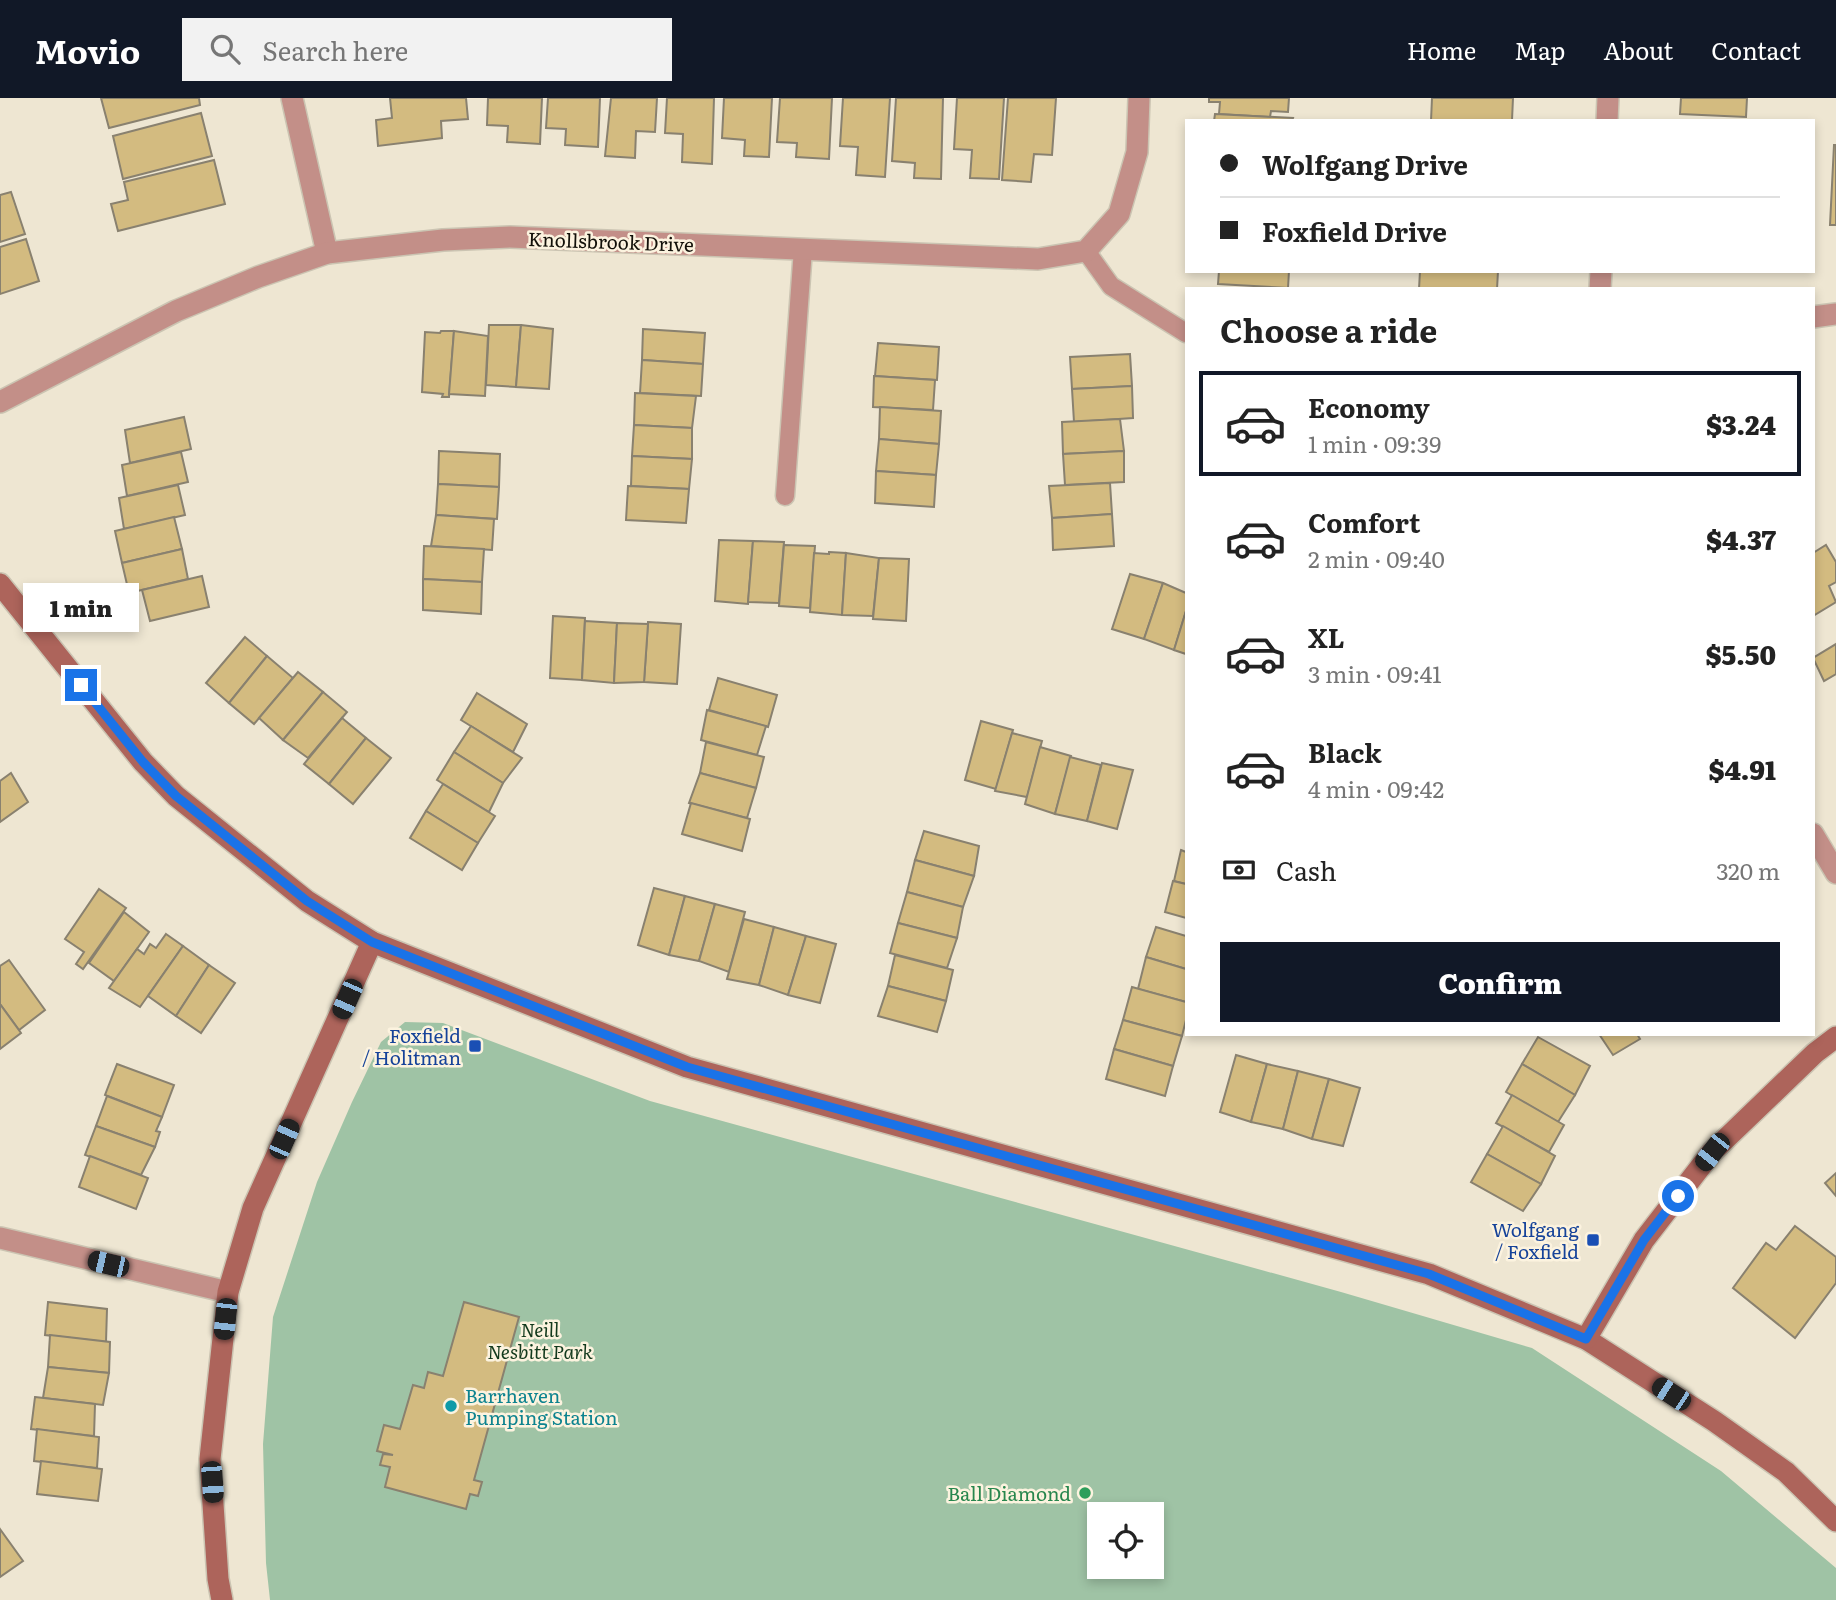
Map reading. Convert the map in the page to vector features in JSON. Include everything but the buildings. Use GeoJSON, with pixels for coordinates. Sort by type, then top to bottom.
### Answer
{"type":"FeatureCollection","features":[{"type":"Feature","properties":{"kind":"street"},"geometry":{"type":"LineString","coordinates":[[292,98],[327,253]]}},
{"type":"Feature","properties":{"kind":"street"},"geometry":{"type":"LineString","coordinates":[[1086,251],[1119,214],[1137,152],[1139,98]]}},
{"type":"Feature","properties":{"kind":"street"},"geometry":{"type":"LineString","coordinates":[[1607,119],[1608,98]]}},
{"type":"Feature","properties":{"kind":"street","name":"Knollsbrook Drive"},"geometry":{"type":"LineString","coordinates":[[0,402],[176,311],[258,277],[327,253],[443,240],[510,237],[1038,259],[1086,251]]}},
{"type":"Feature","properties":{"kind":"street"},"geometry":{"type":"LineString","coordinates":[[1815,317],[1836,314]]}},
{"type":"Feature","properties":{"kind":"street"},"geometry":{"type":"LineString","coordinates":[[0,584],[143,762],[176,796],[307,901],[372,942],[687,1067],[1429,1274],[1586,1339],[1714,1421],[1786,1472],[1836,1521]]}},
{"type":"Feature","properties":{"kind":"street"},"geometry":{"type":"LineString","coordinates":[[1815,837],[1836,873]]}},
{"type":"Feature","properties":{"kind":"street"},"geometry":{"type":"LineString","coordinates":[[222,1600],[218,1579],[210,1459],[228,1292],[253,1209],[372,942]]}},
{"type":"Feature","properties":{"kind":"street"},"geometry":{"type":"LineString","coordinates":[[1586,1339],[1644,1240],[1712,1152],[1815,1053],[1836,1037]]}},
{"type":"Feature","properties":{"kind":"street"},"geometry":{"type":"LineString","coordinates":[[0,1238],[228,1292]]}},
{"type":"Feature","properties":{"kind":"lane"},"geometry":{"type":"LineString","coordinates":[[785,496],[803,249]]}},
{"type":"Feature","properties":{"kind":"lane"},"geometry":{"type":"LineString","coordinates":[[1086,251],[1111,286],[1185,332]]}},
{"type":"Feature","properties":{"kind":"green space","name":"Neill Nesbitt Park"},"geometry":{"type":"Polygon","coordinates":[[[405,1022],[443,1023],[650,1101],[1341,1292],[1532,1348],[1721,1471],[1836,1568],[1836,1600],[270,1600],[266,1563],[263,1444],[273,1317],[317,1182],[381,1042],[405,1022]]]}},
{"type":"Feature","properties":{"kind":"place","name":"Foxfield / Holitman"},"geometry":{"type":"Point","coordinates":[475,1046]}},
{"type":"Feature","properties":{"kind":"place","name":"Wolfgang / Foxfield"},"geometry":{"type":"Point","coordinates":[1593,1240]}},
{"type":"Feature","properties":{"kind":"place","name":"Barrhaven Pumping Station"},"geometry":{"type":"Point","coordinates":[451,1406]}},
{"type":"Feature","properties":{"kind":"place","name":"Ball Diamond"},"geometry":{"type":"Point","coordinates":[1085,1493]}},
{"type":"Feature","properties":{"kind":"route"},"geometry":{"type":"LineString","coordinates":[[81,685],[143,762],[176,796],[307,901],[372,942],[687,1067],[1429,1274],[1586,1339],[1644,1240],[1678,1196]]}}]}
